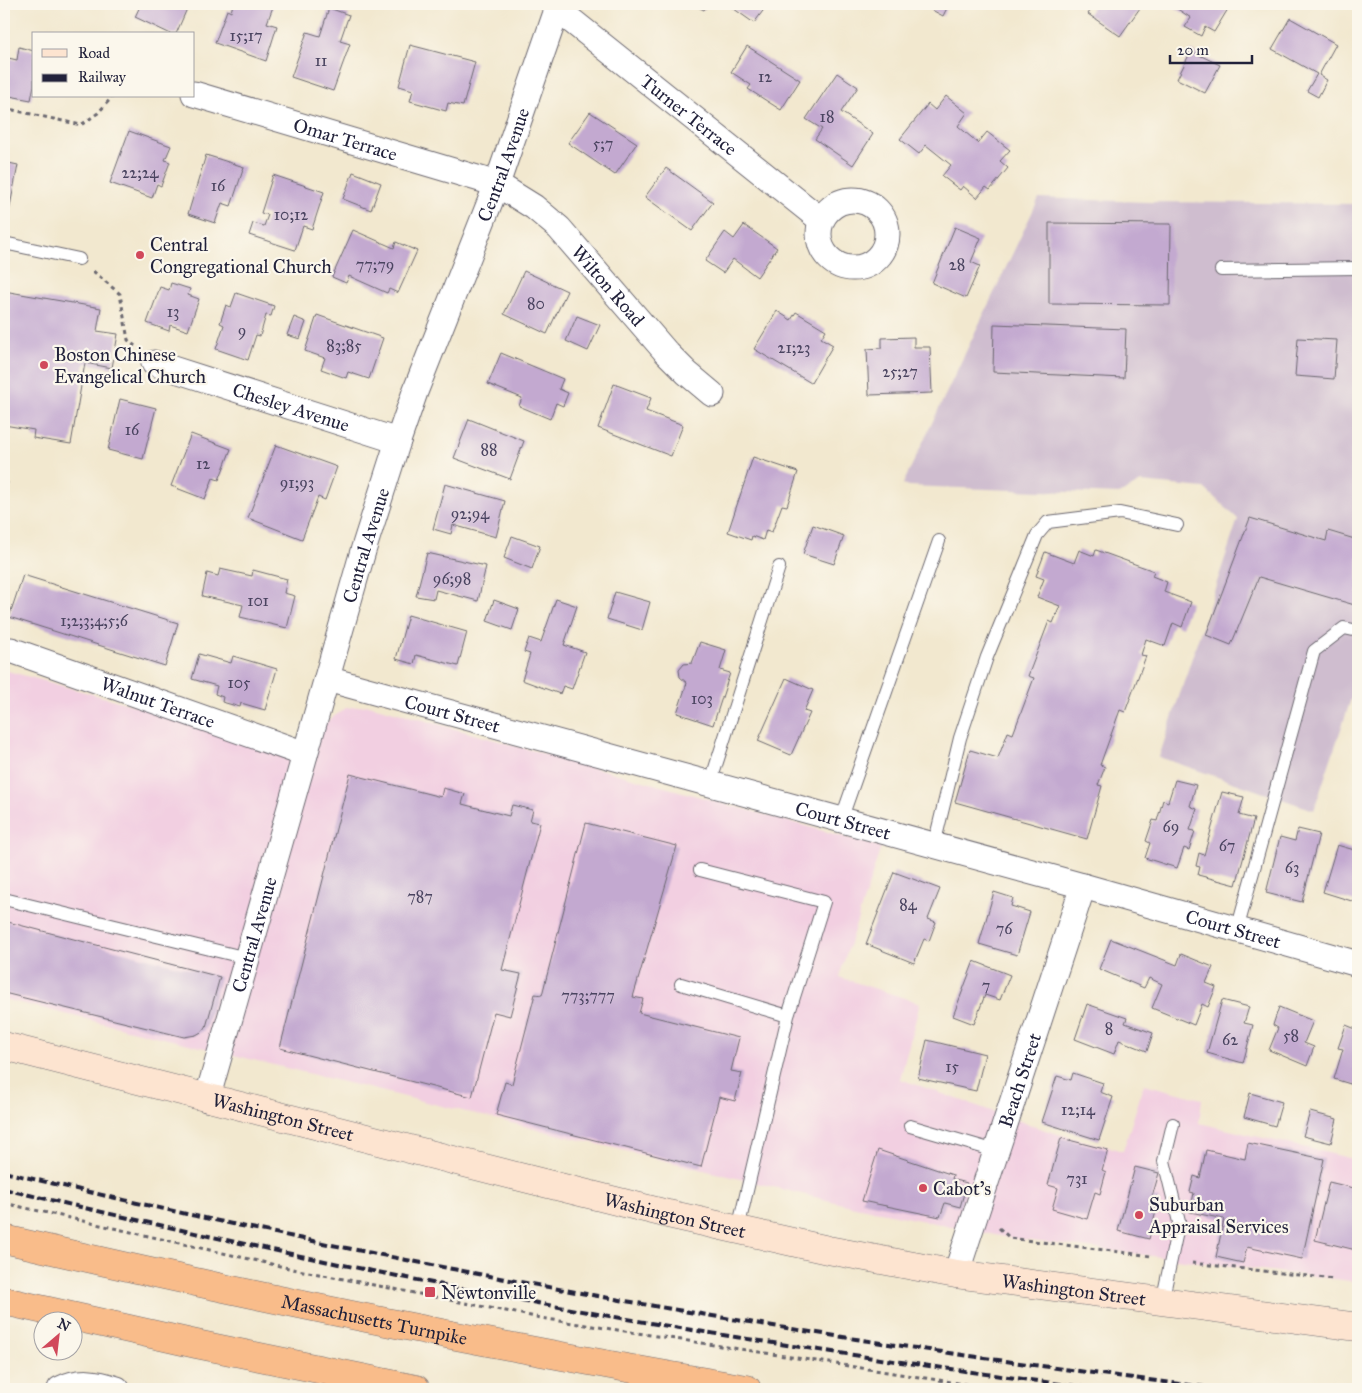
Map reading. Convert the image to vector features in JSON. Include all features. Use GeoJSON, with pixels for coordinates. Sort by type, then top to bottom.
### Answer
{"type":"FeatureCollection","features":[{"type":"Feature","properties":{"kind":"highway","name":"Massachusetts Turnpike"},"geometry":{"type":"LineString","coordinates":[[4,1239],[413,1328],[747,1389]]}},
{"type":"Feature","properties":{"kind":"highway"},"geometry":{"type":"LineString","coordinates":[[4,1300],[196,1344],[416,1389]]}},
{"type":"Feature","properties":{"kind":"main road","name":"Washington Street"},"geometry":{"type":"LineString","coordinates":[[4,1046],[538,1182],[828,1250],[956,1274],[1358,1327]]}},
{"type":"Feature","properties":{"kind":"street","name":"Central Avenue"},"geometry":{"type":"LineString","coordinates":[[207,1099],[363,551],[398,441],[415,392],[497,184],[558,6]]}},
{"type":"Feature","properties":{"kind":"street","name":"Turner Terrace"},"geometry":{"type":"LineString","coordinates":[[558,6],[821,220]]}},
{"type":"Feature","properties":{"kind":"street","name":"Omar Terrace"},"geometry":{"type":"LineString","coordinates":[[195,94],[497,184]]}},
{"type":"Feature","properties":{"kind":"street","name":"Wilton Road"},"geometry":{"type":"LineString","coordinates":[[497,184],[534,207],[559,228],[666,352],[712,394]]}},
{"type":"Feature","properties":{"kind":"street","name":"Chesley Avenue"},"geometry":{"type":"LineString","coordinates":[[154,363],[398,441]]}},
{"type":"Feature","properties":{"kind":"street","name":"Walnut Terrace"},"geometry":{"type":"LineString","coordinates":[[11,650],[305,754]]}},
{"type":"Feature","properties":{"kind":"street","name":"Court Street"},"geometry":{"type":"LineString","coordinates":[[327,679],[1083,886],[1358,964]]}},
{"type":"Feature","properties":{"kind":"street","name":"Beach Street"},"geometry":{"type":"LineString","coordinates":[[956,1274],[1083,886]]}},
{"type":"Feature","properties":{"kind":"street"},"geometry":{"type":"LineString","coordinates":[[60,1389],[69,1385],[86,1382],[104,1384],[116,1389]]}},
{"type":"Feature","properties":{"kind":"lane"},"geometry":{"type":"LineString","coordinates":[[4,243],[79,259]]}},
{"type":"Feature","properties":{"kind":"lane"},"geometry":{"type":"LineString","coordinates":[[1221,270],[1358,268]]}},
{"type":"Feature","properties":{"kind":"lane"},"geometry":{"type":"LineString","coordinates":[[934,845],[960,738],[984,666],[1037,535],[1048,522],[1120,513],[1177,525]]}},
{"type":"Feature","properties":{"kind":"lane"},"geometry":{"type":"LineString","coordinates":[[841,820],[939,541]]}},
{"type":"Feature","properties":{"kind":"lane"},"geometry":{"type":"LineString","coordinates":[[710,784],[779,567]]}},
{"type":"Feature","properties":{"kind":"lane"},"geometry":{"type":"LineString","coordinates":[[1237,930],[1314,651],[1344,628],[1358,631]]}},
{"type":"Feature","properties":{"kind":"lane"},"geometry":{"type":"LineString","coordinates":[[700,870],[824,902],[788,1016],[738,1229]]}},
{"type":"Feature","properties":{"kind":"lane"},"geometry":{"type":"LineString","coordinates":[[4,899],[247,958]]}},
{"type":"Feature","properties":{"kind":"lane"},"geometry":{"type":"LineString","coordinates":[[681,984],[788,1016]]}},
{"type":"Feature","properties":{"kind":"lane"},"geometry":{"type":"LineString","coordinates":[[1162,1302],[1179,1222],[1164,1161],[1173,1124]]}},
{"type":"Feature","properties":{"kind":"lane"},"geometry":{"type":"LineString","coordinates":[[910,1126],[996,1151]]}},
{"type":"Feature","properties":{"kind":"path"},"geometry":{"type":"LineString","coordinates":[[4,108],[81,126],[98,113],[112,98]]}},
{"type":"Feature","properties":{"kind":"path"},"geometry":{"type":"LineString","coordinates":[[79,259],[120,294],[128,340],[154,363]]}},
{"type":"Feature","properties":{"kind":"path"},"geometry":{"type":"LineString","coordinates":[[4,1203],[293,1269],[541,1318],[996,1389]]}},
{"type":"Feature","properties":{"kind":"path"},"geometry":{"type":"LineString","coordinates":[[998,1227],[1010,1238],[1158,1257]]}},
{"type":"Feature","properties":{"kind":"path"},"geometry":{"type":"LineString","coordinates":[[1192,1262],[1334,1279]]}},
{"type":"Feature","properties":{"kind":"shaded area"},"geometry":{"type":"Polygon","coordinates":[[[1039,198],[1146,202],[1358,204],[1358,678],[1314,810],[1159,757],[1238,519],[1204,488],[1141,482],[1119,494],[908,486],[903,484],[1039,198]]]}},
{"type":"Feature","properties":{"kind":"shaded area"},"geometry":{"type":"Polygon","coordinates":[[[4,670],[290,748],[346,708],[369,705],[881,847],[839,977],[920,1003],[900,1079],[1054,1133],[1123,1151],[1144,1084],[1202,1099],[1199,1123],[1358,1160],[1358,1282],[1010,1238],[855,1207],[4,999],[4,670]]]}},
{"type":"Feature","properties":{"kind":"building"},"geometry":{"type":"Polygon","coordinates":[[[141,4],[189,4],[177,32],[167,32],[135,17],[141,4]]]}},
{"type":"Feature","properties":{"kind":"building"},"geometry":{"type":"Polygon","coordinates":[[[233,4],[274,4],[267,23],[277,26],[266,61],[215,43],[227,10],[231,12],[233,4]]]}},
{"type":"Feature","properties":{"kind":"building"},"geometry":{"type":"Polygon","coordinates":[[[692,4],[708,4],[704,10],[692,4]]]}},
{"type":"Feature","properties":{"kind":"building"},"geometry":{"type":"Polygon","coordinates":[[[727,4],[768,4],[754,23],[727,4]]]}},
{"type":"Feature","properties":{"kind":"building"},"geometry":{"type":"Polygon","coordinates":[[[921,4],[949,4],[943,16],[921,4]]]}},
{"type":"Feature","properties":{"kind":"building"},"geometry":{"type":"Polygon","coordinates":[[[1095,4],[1134,4],[1140,8],[1120,36],[1088,14],[1095,4]]]}},
{"type":"Feature","properties":{"kind":"building"},"geometry":{"type":"Polygon","coordinates":[[[1178,4],[1231,4],[1214,32],[1205,27],[1201,36],[1185,27],[1191,18],[1176,8],[1178,4]]]}},
{"type":"Feature","properties":{"kind":"building"},"geometry":{"type":"Polygon","coordinates":[[[329,8],[349,15],[340,41],[350,44],[333,91],[291,77],[307,32],[320,36],[329,8]]]}},
{"type":"Feature","properties":{"kind":"building"},"geometry":{"type":"Polygon","coordinates":[[[1290,18],[1336,44],[1319,75],[1327,80],[1318,97],[1307,91],[1317,74],[1272,49],[1290,18]]]}},
{"type":"Feature","properties":{"kind":"building"},"geometry":{"type":"Polygon","coordinates":[[[410,45],[475,62],[463,106],[448,103],[446,111],[410,101],[413,90],[399,86],[410,45]]]}},
{"type":"Feature","properties":{"kind":"building"},"geometry":{"type":"Polygon","coordinates":[[[747,46],[800,80],[781,110],[748,89],[751,85],[731,72],[747,46]]]}},
{"type":"Feature","properties":{"kind":"building"},"geometry":{"type":"Polygon","coordinates":[[[19,47],[32,50],[31,100],[4,95],[4,57],[17,60],[19,47]]]}},
{"type":"Feature","properties":{"kind":"building"},"geometry":{"type":"Polygon","coordinates":[[[1191,51],[1220,65],[1205,93],[1177,79],[1191,51]]]}},
{"type":"Feature","properties":{"kind":"building"},"geometry":{"type":"Polygon","coordinates":[[[837,73],[858,87],[841,112],[873,134],[853,165],[815,139],[822,129],[806,119],[837,73]]]}},
{"type":"Feature","properties":{"kind":"building"},"geometry":{"type":"Polygon","coordinates":[[[946,96],[967,113],[958,126],[978,143],[987,132],[1010,150],[1000,161],[1008,168],[990,190],[986,187],[977,198],[963,186],[960,190],[942,176],[951,165],[926,145],[919,154],[900,139],[928,104],[935,110],[946,96]]]}},
{"type":"Feature","properties":{"kind":"building"},"geometry":{"type":"Polygon","coordinates":[[[590,112],[637,143],[615,175],[568,143],[590,112]]]}},
{"type":"Feature","properties":{"kind":"building"},"geometry":{"type":"Polygon","coordinates":[[[129,131],[171,146],[165,160],[170,162],[161,186],[157,184],[152,198],[110,183],[129,131]]]}},
{"type":"Feature","properties":{"kind":"building"},"geometry":{"type":"Polygon","coordinates":[[[206,155],[244,167],[231,206],[222,203],[215,223],[188,214],[206,155]]]}},
{"type":"Feature","properties":{"kind":"building"},"geometry":{"type":"Polygon","coordinates":[[[4,162],[18,165],[5,232],[4,232],[4,162]]]}},
{"type":"Feature","properties":{"kind":"building"},"geometry":{"type":"Polygon","coordinates":[[[666,168],[713,202],[692,231],[645,197],[666,168]]]}},
{"type":"Feature","properties":{"kind":"building"},"geometry":{"type":"Polygon","coordinates":[[[353,172],[381,183],[371,210],[343,199],[353,172]]]}},
{"type":"Feature","properties":{"kind":"building"},"geometry":{"type":"Polygon","coordinates":[[[273,175],[324,192],[312,229],[303,226],[295,250],[249,235],[253,223],[264,226],[268,215],[261,213],[273,175]]]}},
{"type":"Feature","properties":{"kind":"building"},"geometry":{"type":"Polygon","coordinates":[[[1049,223],[1171,224],[1170,305],[1049,304],[1049,223]]]}},
{"type":"Feature","properties":{"kind":"building"},"geometry":{"type":"Polygon","coordinates":[[[744,225],[777,248],[757,277],[733,259],[723,273],[705,261],[725,232],[734,239],[744,225]]]}},
{"type":"Feature","properties":{"kind":"building"},"geometry":{"type":"Polygon","coordinates":[[[955,227],[981,238],[971,262],[980,266],[966,298],[932,283],[955,227]]]}},
{"type":"Feature","properties":{"kind":"building"},"geometry":{"type":"Polygon","coordinates":[[[353,230],[394,248],[396,242],[417,251],[398,293],[389,289],[387,293],[349,276],[346,283],[332,277],[353,230]]]}},
{"type":"Feature","properties":{"kind":"building"},"geometry":{"type":"Polygon","coordinates":[[[524,271],[567,291],[547,334],[504,314],[524,271]]]}},
{"type":"Feature","properties":{"kind":"building"},"geometry":{"type":"Polygon","coordinates":[[[171,283],[190,289],[188,295],[199,299],[188,331],[170,325],[169,331],[147,323],[160,287],[169,290],[171,283]]]}},
{"type":"Feature","properties":{"kind":"building","name":"Boston Chinese Evangelical Church"},"geometry":{"type":"Polygon","coordinates":[[[4,291],[101,308],[97,331],[118,334],[112,368],[85,363],[71,444],[33,438],[34,430],[4,425],[4,291]]]}},
{"type":"Feature","properties":{"kind":"building"},"geometry":{"type":"Polygon","coordinates":[[[236,293],[274,306],[271,316],[266,315],[260,336],[256,335],[248,360],[216,349],[224,325],[220,323],[226,305],[231,307],[236,293]]]}},
{"type":"Feature","properties":{"kind":"building"},"geometry":{"type":"Polygon","coordinates":[[[777,311],[791,320],[796,312],[826,330],[821,338],[833,345],[811,383],[754,349],[777,311]]]}},
{"type":"Feature","properties":{"kind":"building"},"geometry":{"type":"Polygon","coordinates":[[[317,315],[383,338],[369,379],[348,372],[346,378],[321,369],[325,358],[305,351],[317,315]]]}},
{"type":"Feature","properties":{"kind":"building"},"geometry":{"type":"Polygon","coordinates":[[[577,316],[600,325],[588,351],[566,341],[577,316]]]}},
{"type":"Feature","properties":{"kind":"building"},"geometry":{"type":"Polygon","coordinates":[[[294,317],[306,322],[300,339],[287,335],[294,317]]]}},
{"type":"Feature","properties":{"kind":"building"},"geometry":{"type":"Polygon","coordinates":[[[994,324],[1126,329],[1124,378],[993,372],[994,324]]]}},
{"type":"Feature","properties":{"kind":"building"},"geometry":{"type":"Polygon","coordinates":[[[914,337],[914,347],[930,347],[932,393],[869,395],[867,349],[882,348],[882,338],[914,337]]]}},
{"type":"Feature","properties":{"kind":"building"},"geometry":{"type":"Polygon","coordinates":[[[1298,338],[1337,340],[1334,379],[1295,376],[1298,338]]]}},
{"type":"Feature","properties":{"kind":"building"},"geometry":{"type":"Polygon","coordinates":[[[501,353],[563,379],[559,389],[568,393],[563,406],[556,403],[550,419],[519,406],[522,398],[488,384],[501,353]]]}},
{"type":"Feature","properties":{"kind":"building"},"geometry":{"type":"Polygon","coordinates":[[[614,384],[651,398],[646,411],[683,425],[671,456],[598,428],[614,384]]]}},
{"type":"Feature","properties":{"kind":"building"},"geometry":{"type":"Polygon","coordinates":[[[120,399],[156,408],[143,459],[108,450],[120,399]]]}},
{"type":"Feature","properties":{"kind":"building"},"geometry":{"type":"Polygon","coordinates":[[[469,419],[524,441],[510,479],[454,458],[469,419]]]}},
{"type":"Feature","properties":{"kind":"building"},"geometry":{"type":"Polygon","coordinates":[[[191,434],[231,449],[219,480],[213,478],[205,499],[171,486],[191,434]]]}},
{"type":"Feature","properties":{"kind":"building"},"geometry":{"type":"Polygon","coordinates":[[[276,445],[337,467],[325,500],[318,497],[302,539],[248,518],[276,445]]]}},
{"type":"Feature","properties":{"kind":"building"},"geometry":{"type":"Polygon","coordinates":[[[753,457],[798,472],[787,506],[782,505],[772,532],[766,530],[763,540],[752,536],[751,540],[728,532],[753,457]]]}},
{"type":"Feature","properties":{"kind":"building"},"geometry":{"type":"Polygon","coordinates":[[[4,481],[8,482],[5,498],[4,498],[4,481]]]}},
{"type":"Feature","properties":{"kind":"building"},"geometry":{"type":"Polygon","coordinates":[[[445,484],[505,501],[496,537],[453,525],[451,534],[433,529],[445,484]]]}},
{"type":"Feature","properties":{"kind":"building"},"geometry":{"type":"Polygon","coordinates":[[[1250,518],[1326,541],[1328,531],[1358,540],[1358,606],[1259,577],[1231,645],[1206,635],[1250,518]]]}},
{"type":"Feature","properties":{"kind":"building"},"geometry":{"type":"Polygon","coordinates":[[[813,525],[844,536],[834,564],[803,554],[813,525]]]}},
{"type":"Feature","properties":{"kind":"building"},"geometry":{"type":"Polygon","coordinates":[[[512,536],[540,546],[532,569],[504,558],[512,536]]]}},
{"type":"Feature","properties":{"kind":"building"},"geometry":{"type":"Polygon","coordinates":[[[1079,550],[1094,556],[1096,550],[1154,571],[1152,576],[1167,582],[1164,592],[1191,602],[1182,627],[1173,623],[1165,646],[1146,639],[1141,655],[1146,656],[1125,712],[1120,710],[1100,765],[1105,767],[1098,785],[1102,786],[1087,839],[955,802],[970,750],[998,758],[1008,732],[1013,734],[1034,678],[1028,676],[1049,621],[1053,623],[1060,606],[1037,597],[1044,579],[1036,576],[1045,552],[1074,563],[1079,550]]]}},
{"type":"Feature","properties":{"kind":"building"},"geometry":{"type":"Polygon","coordinates":[[[427,553],[486,566],[478,601],[436,590],[434,599],[416,596],[427,553]]]}},
{"type":"Feature","properties":{"kind":"building"},"geometry":{"type":"Polygon","coordinates":[[[220,569],[252,576],[253,570],[287,579],[284,593],[295,596],[287,628],[240,617],[243,605],[202,596],[207,573],[218,576],[220,569]]]}},
{"type":"Feature","properties":{"kind":"building"},"geometry":{"type":"Polygon","coordinates":[[[23,575],[178,623],[165,666],[9,617],[23,575]]]}},
{"type":"Feature","properties":{"kind":"building"},"geometry":{"type":"Polygon","coordinates":[[[615,592],[650,602],[642,630],[607,619],[615,592]]]}},
{"type":"Feature","properties":{"kind":"building"},"geometry":{"type":"Polygon","coordinates":[[[556,599],[577,606],[564,645],[585,652],[572,689],[563,686],[560,694],[522,680],[530,654],[524,652],[529,638],[541,642],[556,599]]]}},
{"type":"Feature","properties":{"kind":"building"},"geometry":{"type":"Polygon","coordinates":[[[494,600],[519,609],[512,630],[487,621],[494,600]]]}},
{"type":"Feature","properties":{"kind":"building"},"geometry":{"type":"Polygon","coordinates":[[[408,615],[467,632],[458,666],[416,655],[414,664],[396,659],[408,615]]]}},
{"type":"Feature","properties":{"kind":"building"},"geometry":{"type":"Polygon","coordinates":[[[700,642],[726,650],[720,670],[730,673],[713,725],[677,713],[687,683],[680,677],[679,670],[684,664],[692,663],[700,642]]]}},
{"type":"Feature","properties":{"kind":"building"},"geometry":{"type":"Polygon","coordinates":[[[199,654],[231,663],[233,656],[277,669],[265,710],[241,703],[240,707],[222,702],[223,697],[215,694],[217,686],[192,679],[199,654]]]}},
{"type":"Feature","properties":{"kind":"building"},"geometry":{"type":"Polygon","coordinates":[[[786,678],[813,690],[804,711],[810,713],[791,755],[758,741],[786,678]]]}},
{"type":"Feature","properties":{"kind":"building"},"geometry":{"type":"Polygon","coordinates":[[[350,774],[441,797],[443,788],[465,794],[462,804],[509,816],[512,805],[533,810],[530,821],[540,823],[502,970],[521,974],[510,1016],[494,1012],[472,1097],[280,1048],[350,774]]]}},
{"type":"Feature","properties":{"kind":"building"},"geometry":{"type":"Polygon","coordinates":[[[1175,780],[1196,785],[1190,806],[1197,809],[1190,830],[1195,831],[1189,850],[1184,848],[1177,868],[1145,858],[1150,843],[1146,841],[1153,820],[1157,821],[1163,800],[1168,802],[1175,780]]]}},
{"type":"Feature","properties":{"kind":"building"},"geometry":{"type":"Polygon","coordinates":[[[1222,792],[1244,797],[1239,815],[1254,819],[1236,885],[1198,875],[1200,867],[1196,866],[1199,853],[1204,855],[1222,792]]]}},
{"type":"Feature","properties":{"kind":"building"},"geometry":{"type":"Polygon","coordinates":[[[586,823],[677,846],[633,997],[643,999],[639,1013],[739,1038],[731,1071],[742,1073],[735,1101],[719,1097],[701,1167],[496,1115],[505,1082],[512,1084],[535,994],[542,995],[586,823]]]}},
{"type":"Feature","properties":{"kind":"building"},"geometry":{"type":"Polygon","coordinates":[[[1298,829],[1319,834],[1302,902],[1266,893],[1280,837],[1295,841],[1298,829]]]}},
{"type":"Feature","properties":{"kind":"building"},"geometry":{"type":"Polygon","coordinates":[[[1337,845],[1358,851],[1358,903],[1323,892],[1337,845]]]}},
{"type":"Feature","properties":{"kind":"building"},"geometry":{"type":"Polygon","coordinates":[[[894,872],[940,889],[928,919],[936,922],[929,941],[924,939],[914,963],[866,944],[894,872]]]}},
{"type":"Feature","properties":{"kind":"building"},"geometry":{"type":"Polygon","coordinates":[[[994,892],[1013,898],[1011,906],[1030,912],[1017,955],[979,944],[994,892]]]}},
{"type":"Feature","properties":{"kind":"building"},"geometry":{"type":"Polygon","coordinates":[[[4,921],[220,977],[206,1027],[196,1035],[184,1037],[4,993],[4,921]]]}},
{"type":"Feature","properties":{"kind":"building"},"geometry":{"type":"Polygon","coordinates":[[[1111,939],[1177,965],[1181,954],[1213,967],[1206,983],[1216,987],[1208,1007],[1202,1004],[1194,1025],[1152,1008],[1162,984],[1149,978],[1144,988],[1099,969],[1111,939]]]}},
{"type":"Feature","properties":{"kind":"building"},"geometry":{"type":"Polygon","coordinates":[[[974,961],[1010,975],[1000,1000],[985,995],[974,1024],[953,1016],[974,961]]]}},
{"type":"Feature","properties":{"kind":"building"},"geometry":{"type":"Polygon","coordinates":[[[1222,1000],[1249,1007],[1244,1023],[1253,1025],[1243,1063],[1207,1053],[1222,1000]]]}},
{"type":"Feature","properties":{"kind":"building"},"geometry":{"type":"Polygon","coordinates":[[[1087,1004],[1127,1018],[1125,1023],[1153,1033],[1147,1051],[1119,1040],[1114,1054],[1075,1039],[1087,1004]]]}},
{"type":"Feature","properties":{"kind":"building"},"geometry":{"type":"Polygon","coordinates":[[[1279,1007],[1313,1021],[1304,1043],[1314,1047],[1307,1066],[1269,1050],[1278,1028],[1273,1025],[1279,1007]]]}},
{"type":"Feature","properties":{"kind":"building"},"geometry":{"type":"Polygon","coordinates":[[[1346,1025],[1358,1030],[1357,1086],[1334,1079],[1343,1049],[1338,1048],[1346,1025]]]}},
{"type":"Feature","properties":{"kind":"building"},"geometry":{"type":"Polygon","coordinates":[[[927,1040],[985,1054],[976,1091],[918,1078],[927,1040]]]}},
{"type":"Feature","properties":{"kind":"building"},"geometry":{"type":"Polygon","coordinates":[[[1073,1073],[1103,1083],[1100,1092],[1113,1097],[1099,1140],[1042,1122],[1057,1076],[1071,1080],[1073,1073]]]}},
{"type":"Feature","properties":{"kind":"building"},"geometry":{"type":"Polygon","coordinates":[[[1250,1093],[1282,1102],[1275,1126],[1244,1117],[1250,1093]]]}},
{"type":"Feature","properties":{"kind":"building"},"geometry":{"type":"Polygon","coordinates":[[[1310,1112],[1337,1119],[1331,1143],[1303,1136],[1310,1112]]]}},
{"type":"Feature","properties":{"kind":"building"},"geometry":{"type":"Polygon","coordinates":[[[1061,1138],[1108,1150],[1102,1170],[1106,1172],[1100,1194],[1095,1192],[1087,1219],[1052,1209],[1058,1188],[1048,1185],[1061,1138]]]}},
{"type":"Feature","properties":{"kind":"building"},"geometry":{"type":"Polygon","coordinates":[[[1248,1143],[1324,1159],[1302,1259],[1247,1247],[1243,1263],[1216,1257],[1224,1219],[1190,1212],[1194,1193],[1190,1192],[1194,1176],[1200,1178],[1206,1150],[1245,1159],[1248,1143]]]}},
{"type":"Feature","properties":{"kind":"building"},"geometry":{"type":"Polygon","coordinates":[[[878,1150],[953,1175],[952,1179],[967,1183],[960,1207],[945,1203],[940,1217],[862,1201],[878,1150]]]}},
{"type":"Feature","properties":{"kind":"building","name":"Suburban Appraisal Services"},"geometry":{"type":"Polygon","coordinates":[[[1135,1167],[1159,1173],[1152,1197],[1159,1199],[1149,1239],[1118,1231],[1135,1167]]]}},
{"type":"Feature","properties":{"kind":"building"},"geometry":{"type":"Polygon","coordinates":[[[1329,1182],[1358,1189],[1358,1241],[1356,1250],[1315,1240],[1329,1182]]]}},
{"type":"Feature","properties":{"kind":"railway"},"geometry":{"type":"LineString","coordinates":[[4,1172],[306,1240],[610,1298],[915,1348],[1221,1389]]}},
{"type":"Feature","properties":{"kind":"railway"},"geometry":{"type":"LineString","coordinates":[[4,1189],[314,1259],[549,1305],[686,1329],[920,1365],[1097,1389]]}},
{"type":"Feature","properties":{"kind":"place","name":"Central Congregational Church"},"geometry":{"type":"Point","coordinates":[140,255]}},
{"type":"Feature","properties":{"kind":"place","name":"Boston Chinese Evangelical Church"},"geometry":{"type":"Point","coordinates":[44,365]}},
{"type":"Feature","properties":{"kind":"place","name":"Cabot's"},"geometry":{"type":"Point","coordinates":[923,1188]}},
{"type":"Feature","properties":{"kind":"place","name":"Suburban Appraisal Services"},"geometry":{"type":"Point","coordinates":[1139,1215]}},
{"type":"Feature","properties":{"kind":"place","name":"Newtonville"},"geometry":{"type":"Point","coordinates":[430,1292]}}]}
